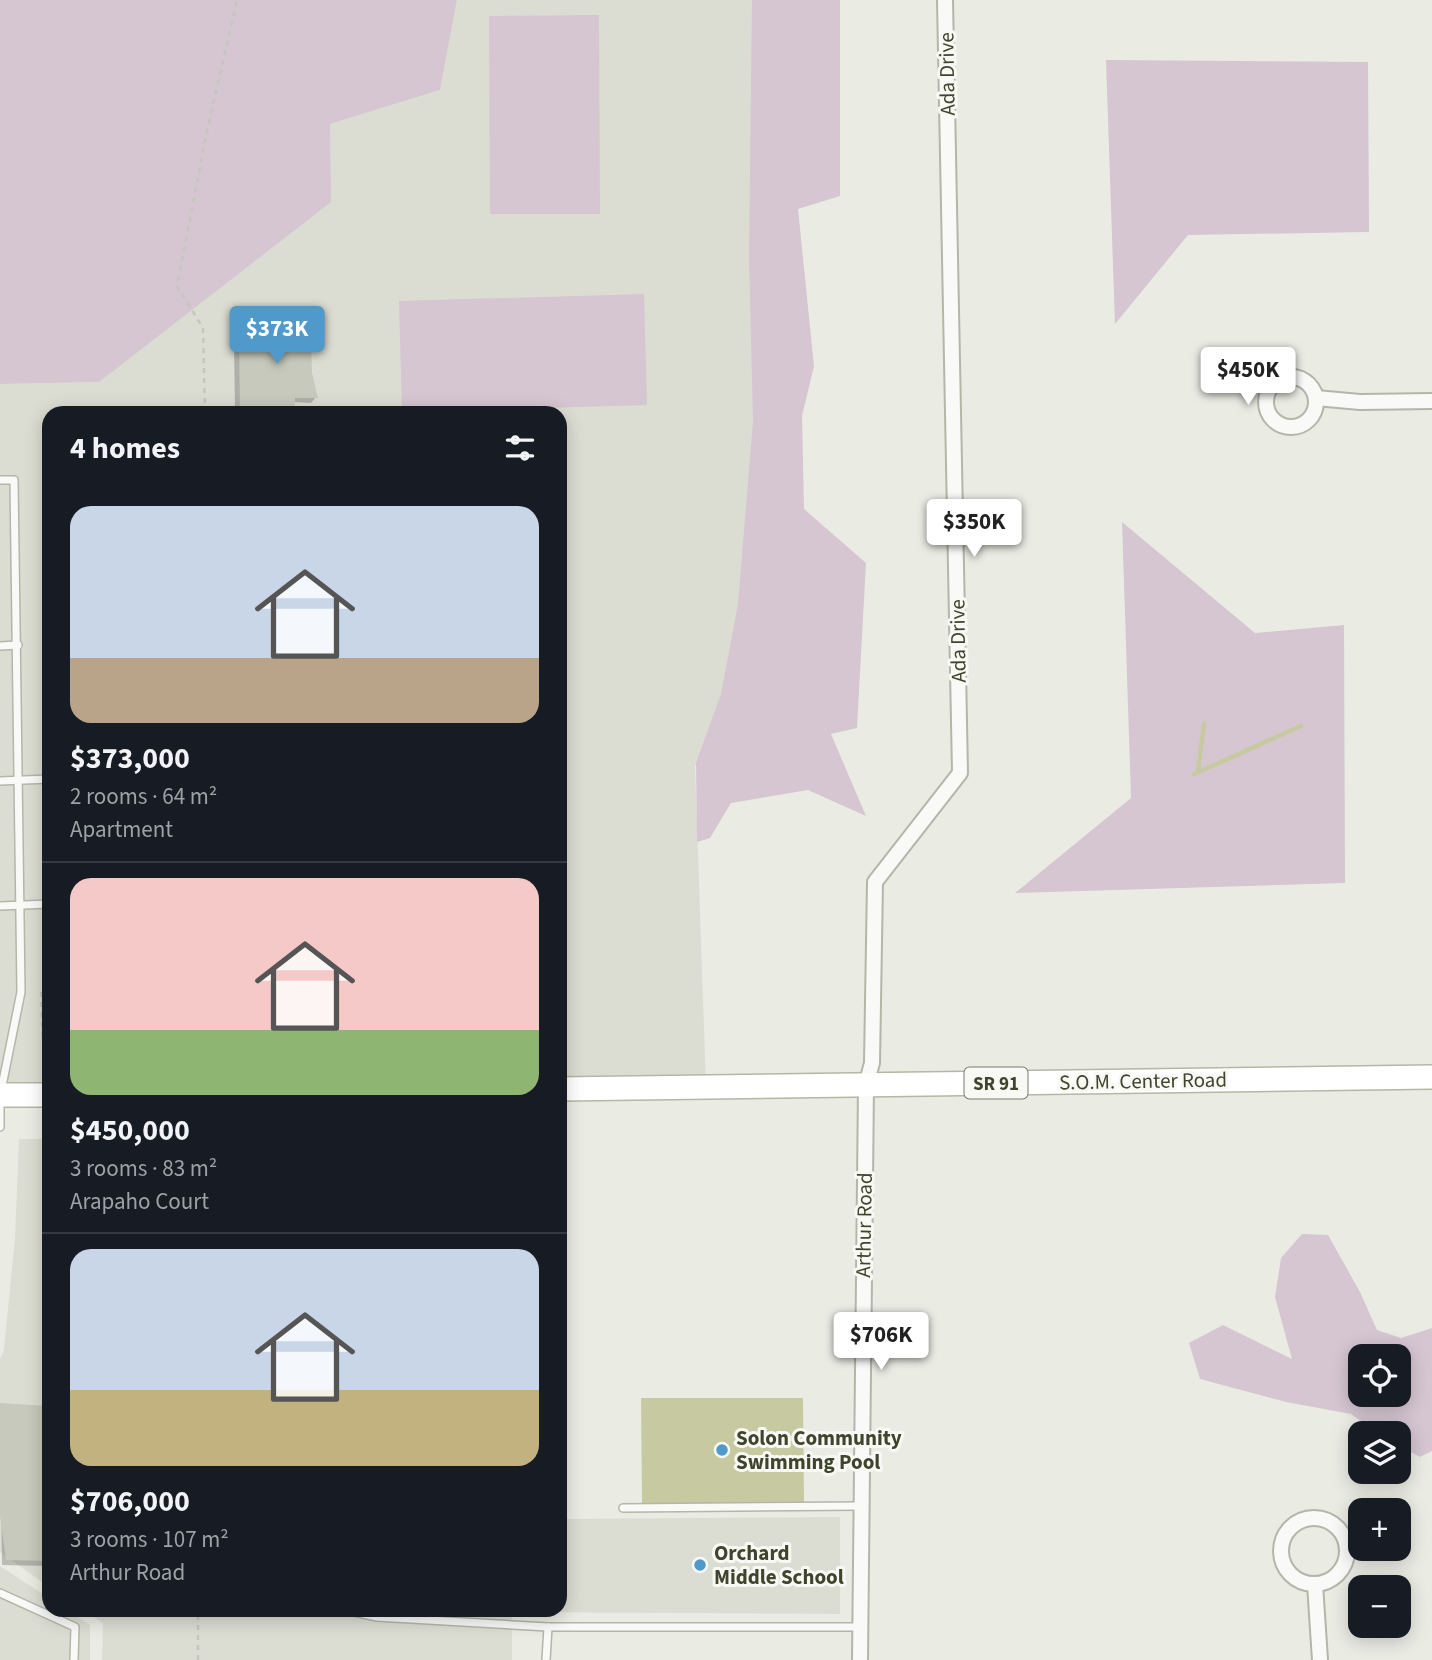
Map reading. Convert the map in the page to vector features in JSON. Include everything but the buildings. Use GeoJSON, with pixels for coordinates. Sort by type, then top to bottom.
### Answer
{"type":"FeatureCollection","features":[{"type":"Feature","properties":{"kind":"main road","name":"S.O.M. Center Road"},"geometry":{"type":"LineString","coordinates":[[567,1089],[1432,1077]]}},
{"type":"Feature","properties":{"kind":"main road"},"geometry":{"type":"LineString","coordinates":[[0,1094],[42,1095]]}},
{"type":"Feature","properties":{"kind":"street","name":"Ada Drive"},"geometry":{"type":"LineString","coordinates":[[866,1085],[872,1063],[875,882],[960,773],[945,0]]}},
{"type":"Feature","properties":{"kind":"street"},"geometry":{"type":"LineString","coordinates":[[1316,398],[1360,402],[1432,401]]}},
{"type":"Feature","properties":{"kind":"street","name":"Arthur Road"},"geometry":{"type":"LineString","coordinates":[[860,1660],[866,1085]]}},
{"type":"Feature","properties":{"kind":"street"},"geometry":{"type":"LineString","coordinates":[[1310,1518],[1331,1522],[1345,1538],[1347,1548],[1342,1569],[1326,1582],[1315,1584],[1306,1583],[1289,1573],[1281,1555],[1285,1535],[1291,1528],[1310,1518]]}},
{"type":"Feature","properties":{"kind":"street"},"geometry":{"type":"LineString","coordinates":[[1315,1584],[1320,1660]]}},
{"type":"Feature","properties":{"kind":"lane"},"geometry":{"type":"LineString","coordinates":[[0,480],[14,480],[21,905],[21,992],[0,1094],[0,1127]]}},
{"type":"Feature","properties":{"kind":"lane"},"geometry":{"type":"LineString","coordinates":[[0,646],[18,645]]}},
{"type":"Feature","properties":{"kind":"lane"},"geometry":{"type":"LineString","coordinates":[[0,781],[42,779]]}},
{"type":"Feature","properties":{"kind":"lane"},"geometry":{"type":"LineString","coordinates":[[0,906],[42,904]]}},
{"type":"Feature","properties":{"kind":"lane"},"geometry":{"type":"LineString","coordinates":[[623,1508],[862,1506]]}},
{"type":"Feature","properties":{"kind":"lane"},"geometry":{"type":"LineString","coordinates":[[0,1593],[42,1611]]}},
{"type":"Feature","properties":{"kind":"lane"},"geometry":{"type":"LineString","coordinates":[[55,1617],[75,1627],[75,1660]]}},
{"type":"Feature","properties":{"kind":"lane"},"geometry":{"type":"LineString","coordinates":[[377,1617],[548,1627],[861,1627]]}},
{"type":"Feature","properties":{"kind":"lane"},"geometry":{"type":"LineString","coordinates":[[546,1660],[548,1627]]}},
{"type":"Feature","properties":{"kind":"path"},"geometry":{"type":"LineString","coordinates":[[205,406],[203,328],[177,286],[207,131],[237,0]]}},
{"type":"Feature","properties":{"kind":"path"},"geometry":{"type":"LineString","coordinates":[[41,992],[42,1018]]}},
{"type":"Feature","properties":{"kind":"path"},"geometry":{"type":"LineString","coordinates":[[198,1617],[198,1660]]}},
{"type":"Feature","properties":{"kind":"shaded area"},"geometry":{"type":"Polygon","coordinates":[[[0,0],[457,0],[440,90],[330,124],[331,202],[99,382],[0,384],[0,0]]]}},
{"type":"Feature","properties":{"kind":"shaded area"},"geometry":{"type":"Polygon","coordinates":[[[457,0],[753,0],[768,649],[695,766],[706,1087],[567,1089],[567,406],[42,406],[42,1096],[0,1097],[0,384],[99,382],[330,124],[440,90],[457,0]]]}},
{"type":"Feature","properties":{"kind":"shaded area"},"geometry":{"type":"Polygon","coordinates":[[[752,0],[840,0],[840,196],[798,209],[814,366],[802,416],[804,509],[866,563],[857,728],[831,734],[866,816],[808,790],[731,803],[710,838],[697,842],[696,763],[721,694],[738,604],[753,421],[749,256],[752,0]]]}},
{"type":"Feature","properties":{"kind":"shaded area"},"geometry":{"type":"Polygon","coordinates":[[[599,15],[600,214],[490,214],[489,16],[599,15]]]}},
{"type":"Feature","properties":{"kind":"shaded area"},"geometry":{"type":"Polygon","coordinates":[[[1106,60],[1368,62],[1369,232],[1188,235],[1115,324],[1106,60]]]}},
{"type":"Feature","properties":{"kind":"shaded area"},"geometry":{"type":"Polygon","coordinates":[[[644,294],[647,405],[402,406],[399,301],[644,294]]]}},
{"type":"Feature","properties":{"kind":"shaded area"},"geometry":{"type":"Polygon","coordinates":[[[1122,522],[1255,633],[1344,625],[1345,883],[1015,893],[1131,798],[1122,522]]]}},
{"type":"Feature","properties":{"kind":"shaded area"},"geometry":{"type":"Polygon","coordinates":[[[19,1139],[42,1139],[42,1582],[0,1552],[0,1359],[4,1349],[15,1238],[19,1139]]]}},
{"type":"Feature","properties":{"kind":"shaded area"},"geometry":{"type":"Polygon","coordinates":[[[1302,1234],[1328,1235],[1360,1292],[1377,1330],[1401,1338],[1432,1328],[1432,1451],[1420,1457],[1411,1452],[1411,1421],[1361,1421],[1351,1414],[1286,1402],[1200,1379],[1189,1343],[1223,1325],[1292,1359],[1275,1297],[1281,1258],[1302,1234]]]}},
{"type":"Feature","properties":{"kind":"shaded area","name":"Solon Community Swimming Pool"},"geometry":{"type":"Polygon","coordinates":[[[641,1398],[803,1398],[804,1503],[642,1503],[641,1398]]]}},
{"type":"Feature","properties":{"kind":"shaded area","name":"Orchard Middle School"},"geometry":{"type":"Polygon","coordinates":[[[840,1517],[840,1614],[567,1612],[567,1519],[840,1517]]]}},
{"type":"Feature","properties":{"kind":"shaded area"},"geometry":{"type":"Polygon","coordinates":[[[0,1566],[42,1593],[42,1617],[78,1617],[90,1625],[90,1660],[0,1660],[0,1566]]]}},
{"type":"Feature","properties":{"kind":"shaded area","name":"Orchard Middle School"},"geometry":{"type":"Polygon","coordinates":[[[94,1617],[512,1617],[512,1660],[102,1660],[103,1623],[94,1617]]]}},
{"type":"Feature","properties":{"kind":"waterway"},"geometry":{"type":"LineString","coordinates":[[1198,772],[1204,724]]}},
{"type":"Feature","properties":{"kind":"waterway"},"geometry":{"type":"LineString","coordinates":[[1194,774],[1301,726]]}},
{"type":"Feature","properties":{"kind":"place","name":"Solon Community Swimming Pool"},"geometry":{"type":"Point","coordinates":[722,1450]}},
{"type":"Feature","properties":{"kind":"place","name":"Orchard Middle School"},"geometry":{"type":"Point","coordinates":[700,1565]}}]}
